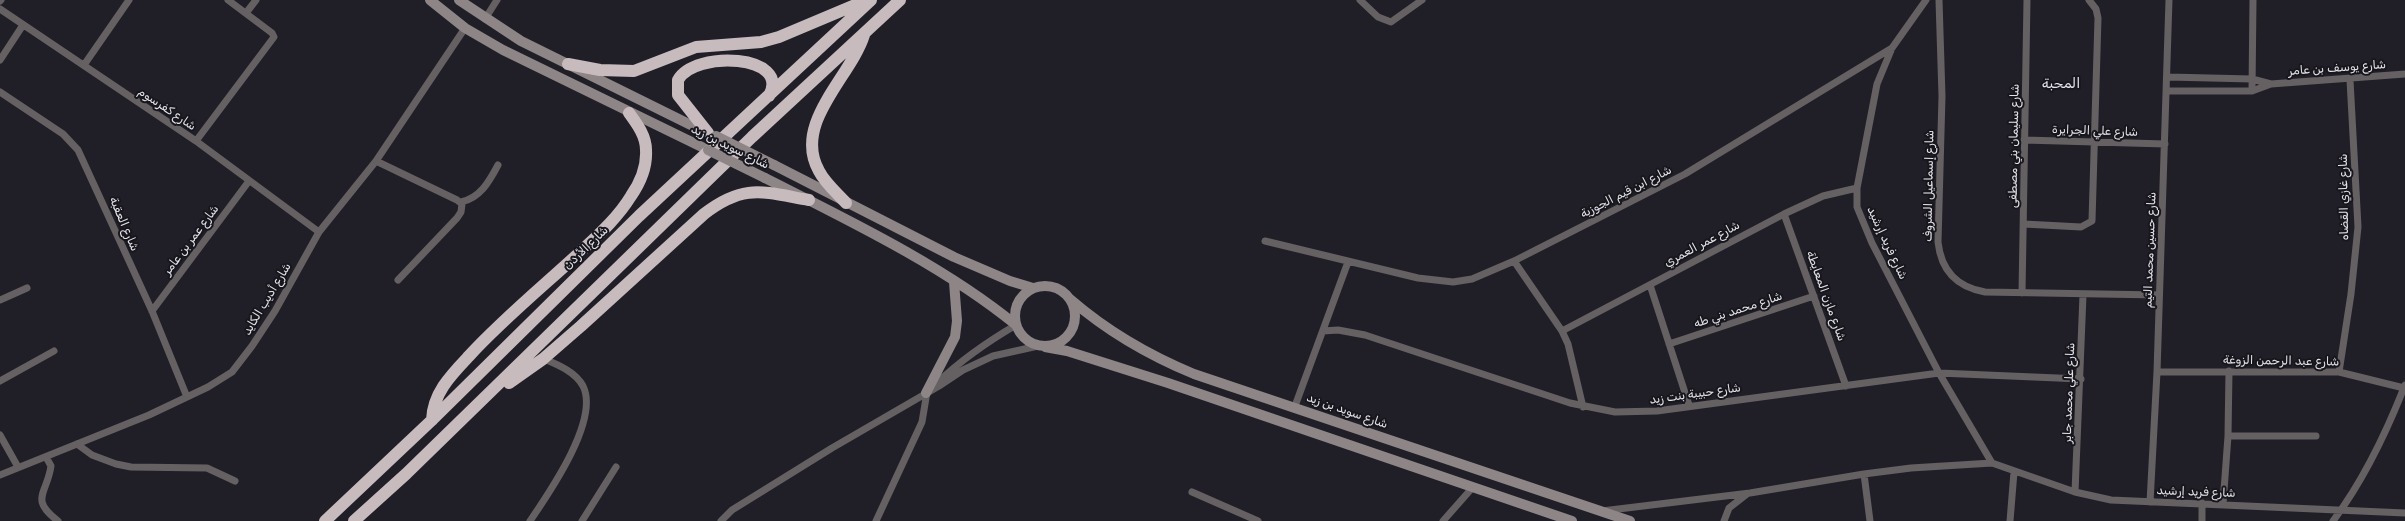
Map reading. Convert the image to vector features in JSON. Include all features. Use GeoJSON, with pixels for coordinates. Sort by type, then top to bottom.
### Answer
{"type":"FeatureCollection","features":[{"type":"Feature","properties":{"kind":"highway"},"geometry":{"type":"LineString","coordinates":[[568,64],[600,70],[634,70],[696,47],[761,42],[779,37],[867,0]]}},
{"type":"Feature","properties":{"kind":"highway","name":"شارع الأردن"},"geometry":{"type":"LineString","coordinates":[[325,521],[432,420],[625,230],[871,0]]}},
{"type":"Feature","properties":{"kind":"highway"},"geometry":{"type":"LineString","coordinates":[[354,521],[464,418],[732,157],[900,0]]}},
{"type":"Feature","properties":{"kind":"highway"},"geometry":{"type":"LineString","coordinates":[[846,204],[818,171],[813,156],[813,136],[822,111],[856,54],[866,32]]}},
{"type":"Feature","properties":{"kind":"highway"},"geometry":{"type":"LineString","coordinates":[[712,135],[678,95],[678,80],[684,72],[706,63],[726,60],[761,67],[770,76],[772,84],[770,93],[765,100]]}},
{"type":"Feature","properties":{"kind":"highway"},"geometry":{"type":"LineString","coordinates":[[432,420],[432,409],[437,397],[458,368],[492,333],[596,237],[631,196],[642,174],[646,149],[644,138],[629,113]]}},
{"type":"Feature","properties":{"kind":"highway"},"geometry":{"type":"LineString","coordinates":[[464,418],[543,358],[704,214],[723,201],[743,193],[755,192],[809,200]]}},
{"type":"Feature","properties":{"kind":"main road","name":"شارع سويد بن زيد"},"geometry":{"type":"LineString","coordinates":[[430,0],[465,28],[503,50],[809,200],[914,257],[1016,325]]}},
{"type":"Feature","properties":{"kind":"main road","name":"شارع سويد بن زيد"},"geometry":{"type":"LineString","coordinates":[[459,0],[485,19],[521,41],[774,165],[846,204],[954,257],[1010,281],[1034,288]]}},
{"type":"Feature","properties":{"kind":"main road"},"geometry":{"type":"LineString","coordinates":[[926,393],[955,337],[957,321],[954,282]]}},
{"type":"Feature","properties":{"kind":"main road"},"geometry":{"type":"LineString","coordinates":[[1042,346],[1054,345],[1069,334],[1075,317],[1070,299],[1058,288],[1050,286],[1034,288],[1020,299],[1014,316],[1022,336],[1042,346],[1067,350],[1168,382],[1572,521]]}},
{"type":"Feature","properties":{"kind":"main road","name":"شارع سويد بن زيد"},"geometry":{"type":"LineString","coordinates":[[1070,299],[1116,335],[1167,363],[1630,521]]}},
{"type":"Feature","properties":{"kind":"street"},"geometry":{"type":"LineString","coordinates":[[84,65],[130,0]]}},
{"type":"Feature","properties":{"kind":"street"},"geometry":{"type":"LineString","coordinates":[[196,142],[274,39],[272,33],[228,0]]}},
{"type":"Feature","properties":{"kind":"street"},"geometry":{"type":"LineString","coordinates":[[246,13],[256,0]]}},
{"type":"Feature","properties":{"kind":"street"},"geometry":{"type":"LineString","coordinates":[[485,19],[497,0]]}},
{"type":"Feature","properties":{"kind":"street"},"geometry":{"type":"LineString","coordinates":[[1360,0],[1378,17],[1391,22],[1422,0]]}},
{"type":"Feature","properties":{"kind":"street"},"geometry":{"type":"LineString","coordinates":[[1892,48],[1926,0]]}},
{"type":"Feature","properties":{"kind":"street","name":"شارع إسماعيل الشروف"},"geometry":{"type":"LineString","coordinates":[[1939,0],[1942,96],[1938,223],[1941,260],[1948,273],[1968,289],[1985,292],[2158,296]]}},
{"type":"Feature","properties":{"kind":"street","name":"شارع سليمان بني مصطفى"},"geometry":{"type":"LineString","coordinates":[[2022,293],[2027,0]]}},
{"type":"Feature","properties":{"kind":"street"},"geometry":{"type":"LineString","coordinates":[[2024,224],[2081,227],[2091,223],[2093,216],[2098,18],[2096,9],[2089,0]]}},
{"type":"Feature","properties":{"kind":"street","name":"شارع حسين محمد التيم"},"geometry":{"type":"LineString","coordinates":[[2150,502],[2157,372],[2169,0]]}},
{"type":"Feature","properties":{"kind":"street"},"geometry":{"type":"LineString","coordinates":[[2252,91],[2253,0]]}},
{"type":"Feature","properties":{"kind":"street","name":"شارع كفرسوم"},"geometry":{"type":"LineString","coordinates":[[0,9],[196,142],[319,232]]}},
{"type":"Feature","properties":{"kind":"street"},"geometry":{"type":"LineString","coordinates":[[0,60],[23,25]]}},
{"type":"Feature","properties":{"kind":"street","name":"شارع أديب الكايد"},"geometry":{"type":"LineString","coordinates":[[0,475],[187,397],[221,380],[241,361],[275,311],[319,232],[376,161],[465,28]]}},
{"type":"Feature","properties":{"kind":"street","name":"شارع فريد إرشيد"},"geometry":{"type":"LineString","coordinates":[[1892,48],[1877,84],[1857,188],[1857,207],[1872,244],[1939,373],[1992,463]]}},
{"type":"Feature","properties":{"kind":"street","name":"شارع ابن قيم الجوزية"},"geometry":{"type":"LineString","coordinates":[[1265,241],[1418,278],[1453,282],[1472,279],[1514,261],[1685,174],[1892,48]]}},
{"type":"Feature","properties":{"kind":"street","name":"شارع يوسف بن عامر"},"geometry":{"type":"LineString","coordinates":[[2167,91],[2252,91],[2271,84],[2350,80],[2405,74]]}},
{"type":"Feature","properties":{"kind":"street","name":"شارع يوسف بن عامر"},"geometry":{"type":"LineString","coordinates":[[2168,77],[2252,79],[2271,84]]}},
{"type":"Feature","properties":{"kind":"street","name":"شارع غازي القضاه"},"geometry":{"type":"LineString","coordinates":[[2339,372],[2351,294],[2358,228],[2350,80]]}},
{"type":"Feature","properties":{"kind":"street","name":"شارع العقبة"},"geometry":{"type":"LineString","coordinates":[[0,92],[63,134],[78,150],[152,311],[187,397]]}},
{"type":"Feature","properties":{"kind":"street","name":"شارع علي الجرايرة"},"geometry":{"type":"LineString","coordinates":[[2024,140],[2165,144]]}},
{"type":"Feature","properties":{"kind":"street"},"geometry":{"type":"LineString","coordinates":[[376,161],[461,202],[472,200],[480,193],[498,165]]}},
{"type":"Feature","properties":{"kind":"street","name":"شارع عمر بن عامر"},"geometry":{"type":"LineString","coordinates":[[152,311],[249,181]]}},
{"type":"Feature","properties":{"kind":"street","name":"شارع عمر العمري"},"geometry":{"type":"LineString","coordinates":[[1562,331],[1784,214],[1823,196],[1857,188]]}},
{"type":"Feature","properties":{"kind":"street"},"geometry":{"type":"LineString","coordinates":[[398,280],[457,218],[461,212],[461,202]]}},
{"type":"Feature","properties":{"kind":"street","name":"شارع مازن المعايطة"},"geometry":{"type":"LineString","coordinates":[[1784,214],[1846,386]]}},
{"type":"Feature","properties":{"kind":"street"},"geometry":{"type":"LineString","coordinates":[[1514,261],[1562,331],[1576,369],[1584,406]]}},
{"type":"Feature","properties":{"kind":"street"},"geometry":{"type":"LineString","coordinates":[[1295,406],[1348,262]]}},
{"type":"Feature","properties":{"kind":"street"},"geometry":{"type":"LineString","coordinates":[[1650,284],[1689,405]]}},
{"type":"Feature","properties":{"kind":"street"},"geometry":{"type":"LineString","coordinates":[[0,300],[27,288]]}},
{"type":"Feature","properties":{"kind":"street","name":"شارع علي محمد جابر"},"geometry":{"type":"LineString","coordinates":[[2075,492],[2083,295]]}},
{"type":"Feature","properties":{"kind":"street","name":"شارع محمد بني طه"},"geometry":{"type":"LineString","coordinates":[[1669,344],[1814,296]]}},
{"type":"Feature","properties":{"kind":"street"},"geometry":{"type":"LineString","coordinates":[[876,521],[922,422],[926,393],[954,367],[1016,325]]}},
{"type":"Feature","properties":{"kind":"street","name":"شارع حبيبة بنت زيد"},"geometry":{"type":"LineString","coordinates":[[1323,331],[1338,330],[1365,335],[1584,406],[1626,413],[1657,411],[1689,405],[1939,373],[2081,379]]}},
{"type":"Feature","properties":{"kind":"street"},"geometry":{"type":"LineString","coordinates":[[722,521],[741,505],[976,363],[993,356],[1042,346]]}},
{"type":"Feature","properties":{"kind":"street"},"geometry":{"type":"LineString","coordinates":[[0,381],[54,352]]}},
{"type":"Feature","properties":{"kind":"street"},"geometry":{"type":"LineString","coordinates":[[529,354],[543,358],[577,378],[585,392],[587,402],[582,426],[567,460],[530,521]]}},
{"type":"Feature","properties":{"kind":"street"},"geometry":{"type":"LineString","coordinates":[[2223,504],[2228,436],[2229,371]]}},
{"type":"Feature","properties":{"kind":"street","name":"شارع عبد الرحمن الزوغة"},"geometry":{"type":"LineString","coordinates":[[2157,372],[2339,372],[2404,386]]}},
{"type":"Feature","properties":{"kind":"street"},"geometry":{"type":"LineString","coordinates":[[2333,521],[2375,448],[2404,386]]}},
{"type":"Feature","properties":{"kind":"street"},"geometry":{"type":"LineString","coordinates":[[0,435],[18,467]]}},
{"type":"Feature","properties":{"kind":"street"},"geometry":{"type":"LineString","coordinates":[[2228,436],[2316,436]]}},
{"type":"Feature","properties":{"kind":"street"},"geometry":{"type":"LineString","coordinates":[[77,444],[92,455],[116,464],[140,467],[207,468],[235,481]]}},
{"type":"Feature","properties":{"kind":"street"},"geometry":{"type":"LineString","coordinates":[[46,457],[51,466],[43,489],[42,506],[58,521]]}},
{"type":"Feature","properties":{"kind":"street","name":"شارع فريد إرشيد"},"geometry":{"type":"LineString","coordinates":[[1600,511],[1750,493],[1911,468],[1992,463],[2075,492],[2111,500],[2342,508],[2405,513]]}},
{"type":"Feature","properties":{"kind":"street"},"geometry":{"type":"LineString","coordinates":[[582,521],[616,467]]}},
{"type":"Feature","properties":{"kind":"street"},"geometry":{"type":"LineString","coordinates":[[2010,521],[2014,472]]}},
{"type":"Feature","properties":{"kind":"street"},"geometry":{"type":"LineString","coordinates":[[1864,474],[1870,521]]}},
{"type":"Feature","properties":{"kind":"street"},"geometry":{"type":"LineString","coordinates":[[1443,521],[1473,487]]}},
{"type":"Feature","properties":{"kind":"street"},"geometry":{"type":"LineString","coordinates":[[1192,492],[1258,521]]}},
{"type":"Feature","properties":{"kind":"street","name":"شارع فريد إرشيد"},"geometry":{"type":"LineString","coordinates":[[1724,521],[1729,508],[1750,493]]}},
{"type":"Feature","properties":{"kind":"street"},"geometry":{"type":"LineString","coordinates":[[2202,502],[2202,521]]}},
{"type":"Feature","properties":{"kind":"district","name":"المحبة"},"geometry":{"type":"Point","coordinates":[2061,84]}}]}
